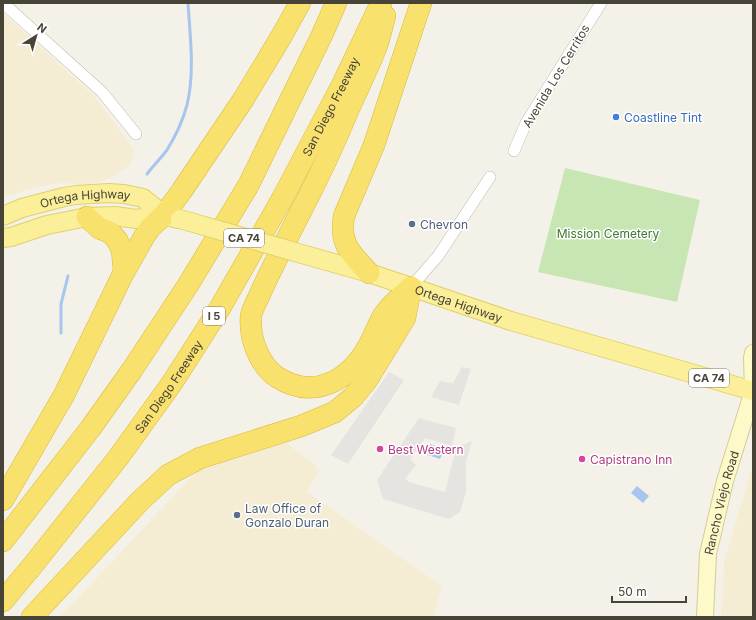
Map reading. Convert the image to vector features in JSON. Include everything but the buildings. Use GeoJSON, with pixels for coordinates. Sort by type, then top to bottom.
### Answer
{"type":"FeatureCollection","features":[{"type":"Feature","properties":{"kind":"highway"},"geometry":{"type":"LineString","coordinates":[[3,500],[64,395],[124,272],[144,237],[150,228],[172,217],[180,192],[243,100],[281,38],[300,3]]}},
{"type":"Feature","properties":{"kind":"highway"},"geometry":{"type":"LineString","coordinates":[[3,541],[90,429],[132,370],[188,285],[248,186],[319,42],[336,3]]}},
{"type":"Feature","properties":{"kind":"highway","name":"San Diego Freeway"},"geometry":{"type":"LineString","coordinates":[[3,601],[118,458],[172,383],[220,308],[286,192],[343,83],[381,3]]}},
{"type":"Feature","properties":{"kind":"highway"},"geometry":{"type":"LineString","coordinates":[[388,3],[377,46],[316,183],[266,279],[251,315],[251,333],[258,356],[265,367],[273,375],[285,383],[300,387],[312,388],[324,386],[346,375],[357,363],[369,346],[384,314],[411,287]]}},
{"type":"Feature","properties":{"kind":"highway"},"geometry":{"type":"LineString","coordinates":[[369,273],[350,252],[343,237],[342,226],[344,216],[374,145],[421,3]]}},
{"type":"Feature","properties":{"kind":"highway"},"geometry":{"type":"LineString","coordinates":[[87,217],[99,228],[111,233],[117,240],[122,250],[124,272]]}},
{"type":"Feature","properties":{"kind":"highway"},"geometry":{"type":"LineString","coordinates":[[32,617],[140,501],[168,475],[200,458],[308,423],[335,412],[353,396],[367,380],[405,318],[411,287]]}},
{"type":"Feature","properties":{"kind":"main road","name":"Ortega Highway"},"geometry":{"type":"LineString","coordinates":[[3,216],[22,208],[76,194],[124,194],[143,198],[172,217],[369,273],[511,321],[753,391]]}},
{"type":"Feature","properties":{"kind":"main road","name":"Ortega Highway"},"geometry":{"type":"LineString","coordinates":[[3,238],[11,237],[47,225],[87,217],[115,216],[136,219],[172,217]]}},
{"type":"Feature","properties":{"kind":"main road","name":"Rancho Viejo Road"},"geometry":{"type":"LineString","coordinates":[[705,617],[708,554],[725,482],[753,391],[753,352]]}},
{"type":"Feature","properties":{"kind":"street"},"geometry":{"type":"LineString","coordinates":[[3,3],[102,92],[136,134]]}},
{"type":"Feature","properties":{"kind":"street","name":"Avenida Los Cerritos"},"geometry":{"type":"LineString","coordinates":[[514,151],[526,123],[601,3]]}},
{"type":"Feature","properties":{"kind":"street"},"geometry":{"type":"LineString","coordinates":[[411,287],[442,251],[490,177]]}},
{"type":"Feature","properties":{"kind":"shaded area"},"geometry":{"type":"Polygon","coordinates":[[[3,13],[94,96],[133,148],[133,158],[129,166],[110,178],[97,183],[62,183],[47,185],[3,197],[3,13]]]}},
{"type":"Feature","properties":{"kind":"shaded area"},"geometry":{"type":"Polygon","coordinates":[[[462,367],[471,369],[459,405],[431,397],[440,381],[453,383],[462,367]]]}},
{"type":"Feature","properties":{"kind":"shaded area"},"geometry":{"type":"Polygon","coordinates":[[[389,372],[404,380],[348,464],[331,455],[389,372]]]}},
{"type":"Feature","properties":{"kind":"shaded area"},"geometry":{"type":"Polygon","coordinates":[[[419,418],[456,428],[452,446],[425,438],[410,459],[416,465],[405,479],[409,482],[445,492],[456,448],[472,441],[466,461],[466,492],[460,512],[449,519],[383,499],[377,480],[419,418]]]}},
{"type":"Feature","properties":{"kind":"shaded area"},"geometry":{"type":"Polygon","coordinates":[[[285,442],[320,469],[307,492],[442,586],[434,617],[60,617],[196,472],[212,465],[285,442]]]}},
{"type":"Feature","properties":{"kind":"shaded area"},"geometry":{"type":"Polygon","coordinates":[[[753,464],[753,617],[721,617],[724,562],[753,464]]]}},
{"type":"Feature","properties":{"kind":"green space","name":"Mission Cemetery"},"geometry":{"type":"Polygon","coordinates":[[[565,168],[700,200],[677,302],[538,272],[565,168]]]}},
{"type":"Feature","properties":{"kind":"water"},"geometry":{"type":"Polygon","coordinates":[[[430,444],[444,450],[440,459],[425,454],[430,444]]]}},
{"type":"Feature","properties":{"kind":"water"},"geometry":{"type":"Polygon","coordinates":[[[637,486],[649,496],[643,503],[631,493],[637,486]]]}},
{"type":"Feature","properties":{"kind":"waterway"},"geometry":{"type":"LineString","coordinates":[[147,174],[170,145],[176,134],[187,105],[191,80],[191,41],[188,3]]}},
{"type":"Feature","properties":{"kind":"waterway"},"geometry":{"type":"LineString","coordinates":[[61,333],[61,304],[68,276]]}},
{"type":"Feature","properties":{"kind":"place","name":"Coastline Tint"},"geometry":{"type":"Point","coordinates":[616,117]}},
{"type":"Feature","properties":{"kind":"place","name":"Chevron"},"geometry":{"type":"Point","coordinates":[412,224]}},
{"type":"Feature","properties":{"kind":"place","name":"Best Western"},"geometry":{"type":"Point","coordinates":[380,449]}},
{"type":"Feature","properties":{"kind":"place","name":"Capistrano Inn"},"geometry":{"type":"Point","coordinates":[582,459]}},
{"type":"Feature","properties":{"kind":"place","name":"Law Office of Gonzalo Duran"},"geometry":{"type":"Point","coordinates":[237,515]}}]}
